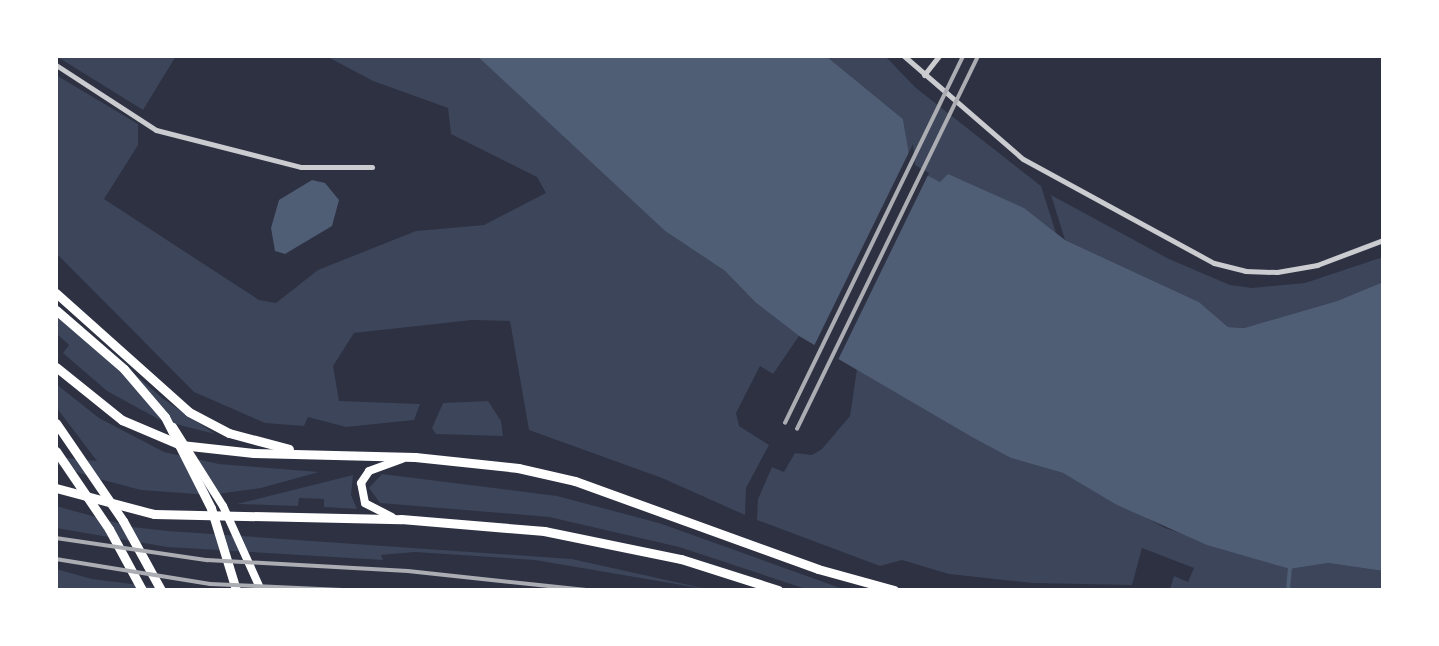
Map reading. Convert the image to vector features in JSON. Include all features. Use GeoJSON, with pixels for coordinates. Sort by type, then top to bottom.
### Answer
{"type":"FeatureCollection","features":[{"type":"Feature","properties":{"kind":"main road"},"geometry":{"type":"LineString","coordinates":[[56,293],[189,412],[229,433],[304,453]]}},
{"type":"Feature","properties":{"kind":"main road"},"geometry":{"type":"LineString","coordinates":[[56,310],[124,369],[198,460],[223,506],[261,590]]}},
{"type":"Feature","properties":{"kind":"main road"},"geometry":{"type":"LineString","coordinates":[[56,367],[90,397],[149,434],[215,450],[415,457],[485,463],[575,481],[818,569],[894,590]]}},
{"type":"Feature","properties":{"kind":"main road"},"geometry":{"type":"LineString","coordinates":[[165,417],[211,509],[236,590]]}},
{"type":"Feature","properties":{"kind":"main road"},"geometry":{"type":"LineString","coordinates":[[56,423],[83,460],[161,590]]}},
{"type":"Feature","properties":{"kind":"main road"},"geometry":{"type":"LineString","coordinates":[[59,455],[142,590]]}},
{"type":"Feature","properties":{"kind":"main road"},"geometry":{"type":"LineString","coordinates":[[401,519],[369,507],[361,497],[361,483],[384,464],[415,457]]}},
{"type":"Feature","properties":{"kind":"main road"},"geometry":{"type":"LineString","coordinates":[[56,488],[154,514],[401,519],[501,525],[584,537],[681,559],[778,590]]}},
{"type":"Feature","properties":{"kind":"street"},"geometry":{"type":"LineString","coordinates":[[904,56],[1041,170],[1214,263],[1245,271],[1277,272],[1317,265],[1383,240]]}},
{"type":"Feature","properties":{"kind":"street"},"geometry":{"type":"LineString","coordinates":[[924,75],[939,56]]}},
{"type":"Feature","properties":{"kind":"street"},"geometry":{"type":"LineString","coordinates":[[56,65],[156,130],[301,167],[372,167]]}},
{"type":"Feature","properties":{"kind":"shaded area"},"geometry":{"type":"Polygon","coordinates":[[[56,56],[176,56],[143,110],[56,56]]]}},
{"type":"Feature","properties":{"kind":"shaded area"},"geometry":{"type":"Polygon","coordinates":[[[326,56],[477,56],[665,231],[725,271],[755,302],[799,336],[773,374],[760,366],[736,413],[739,426],[769,445],[746,488],[745,515],[662,478],[529,430],[510,321],[472,320],[354,333],[333,366],[339,401],[420,404],[414,420],[346,427],[308,417],[304,426],[265,423],[194,392],[56,253],[56,75],[138,124],[138,145],[104,199],[259,300],[276,303],[318,270],[416,231],[484,225],[546,193],[537,177],[451,134],[448,108],[373,81],[326,56]]]}},
{"type":"Feature","properties":{"kind":"shaded area"},"geometry":{"type":"Polygon","coordinates":[[[477,56],[826,56],[903,119],[911,167],[940,182],[948,174],[1024,208],[1065,240],[1199,302],[1228,327],[1244,328],[1337,301],[1383,282],[1383,571],[1328,563],[1290,569],[1207,545],[1117,505],[1063,473],[1011,458],[972,437],[799,336],[755,302],[725,271],[665,231],[477,56]]]}},
{"type":"Feature","properties":{"kind":"shaded area"},"geometry":{"type":"Polygon","coordinates":[[[826,56],[885,56],[916,88],[1041,186],[1056,233],[1023,208],[948,175],[940,183],[910,167],[903,119],[826,56]]]}},
{"type":"Feature","properties":{"kind":"shaded area"},"geometry":{"type":"Polygon","coordinates":[[[312,180],[325,183],[339,200],[332,226],[285,254],[275,251],[271,228],[279,200],[312,180]]]}},
{"type":"Feature","properties":{"kind":"shaded area"},"geometry":{"type":"Polygon","coordinates":[[[1051,195],[1169,259],[1230,285],[1252,288],[1305,283],[1383,257],[1383,282],[1337,301],[1244,328],[1228,327],[1199,302],[1065,240],[1051,195]]]}},
{"type":"Feature","properties":{"kind":"shaded area"},"geometry":{"type":"Polygon","coordinates":[[[56,305],[162,398],[215,434],[160,420],[107,391],[63,353],[69,345],[56,333],[56,305]]]}},
{"type":"Feature","properties":{"kind":"shaded area"},"geometry":{"type":"Polygon","coordinates":[[[857,369],[1011,458],[1063,473],[1165,528],[1290,569],[1328,563],[1383,571],[1383,590],[1170,589],[1174,576],[1188,582],[1194,568],[1142,548],[1132,585],[1033,583],[949,574],[902,560],[880,566],[757,520],[758,499],[772,467],[784,472],[795,453],[812,455],[822,449],[850,416],[857,369]]]}},
{"type":"Feature","properties":{"kind":"shaded area"},"geometry":{"type":"Polygon","coordinates":[[[56,384],[99,418],[164,452],[219,464],[319,472],[261,488],[210,495],[141,490],[88,476],[56,464],[56,457],[97,461],[56,407],[56,384]]]}},
{"type":"Feature","properties":{"kind":"shaded area"},"geometry":{"type":"Polygon","coordinates":[[[488,401],[501,421],[503,436],[436,434],[432,428],[443,403],[488,401]]]}},
{"type":"Feature","properties":{"kind":"shaded area"},"geometry":{"type":"Polygon","coordinates":[[[382,474],[557,496],[659,523],[846,590],[809,590],[679,547],[549,517],[380,503],[369,488],[382,474]]]}},
{"type":"Feature","properties":{"kind":"shaded area"},"geometry":{"type":"Polygon","coordinates":[[[353,475],[351,495],[357,509],[324,507],[324,499],[299,498],[298,506],[237,504],[353,475]]]}},
{"type":"Feature","properties":{"kind":"shaded area"},"geometry":{"type":"Polygon","coordinates":[[[56,506],[132,527],[168,531],[572,559],[711,590],[535,560],[415,552],[381,555],[383,560],[167,547],[56,528],[56,506]]]}},
{"type":"Feature","properties":{"kind":"shaded area"},"geometry":{"type":"Polygon","coordinates":[[[56,569],[92,579],[179,590],[56,590],[56,569]]]}},
{"type":"Feature","properties":{"kind":"pier"},"geometry":{"type":"Polygon","coordinates":[[[913,144],[915,165],[929,173],[837,362],[813,348],[913,144]]]}},
{"type":"Feature","properties":{"kind":"waterway"},"geometry":{"type":"LineString","coordinates":[[1288,590],[1290,568]]}},
{"type":"Feature","properties":{"kind":"railway"},"geometry":{"type":"LineString","coordinates":[[785,423],[963,56]]}},
{"type":"Feature","properties":{"kind":"railway"},"geometry":{"type":"LineString","coordinates":[[797,429],[978,56]]}},
{"type":"Feature","properties":{"kind":"railway"},"geometry":{"type":"LineString","coordinates":[[56,538],[207,560],[408,571],[586,590]]}},
{"type":"Feature","properties":{"kind":"railway"},"geometry":{"type":"LineString","coordinates":[[56,559],[210,584],[342,590]]}}]}
